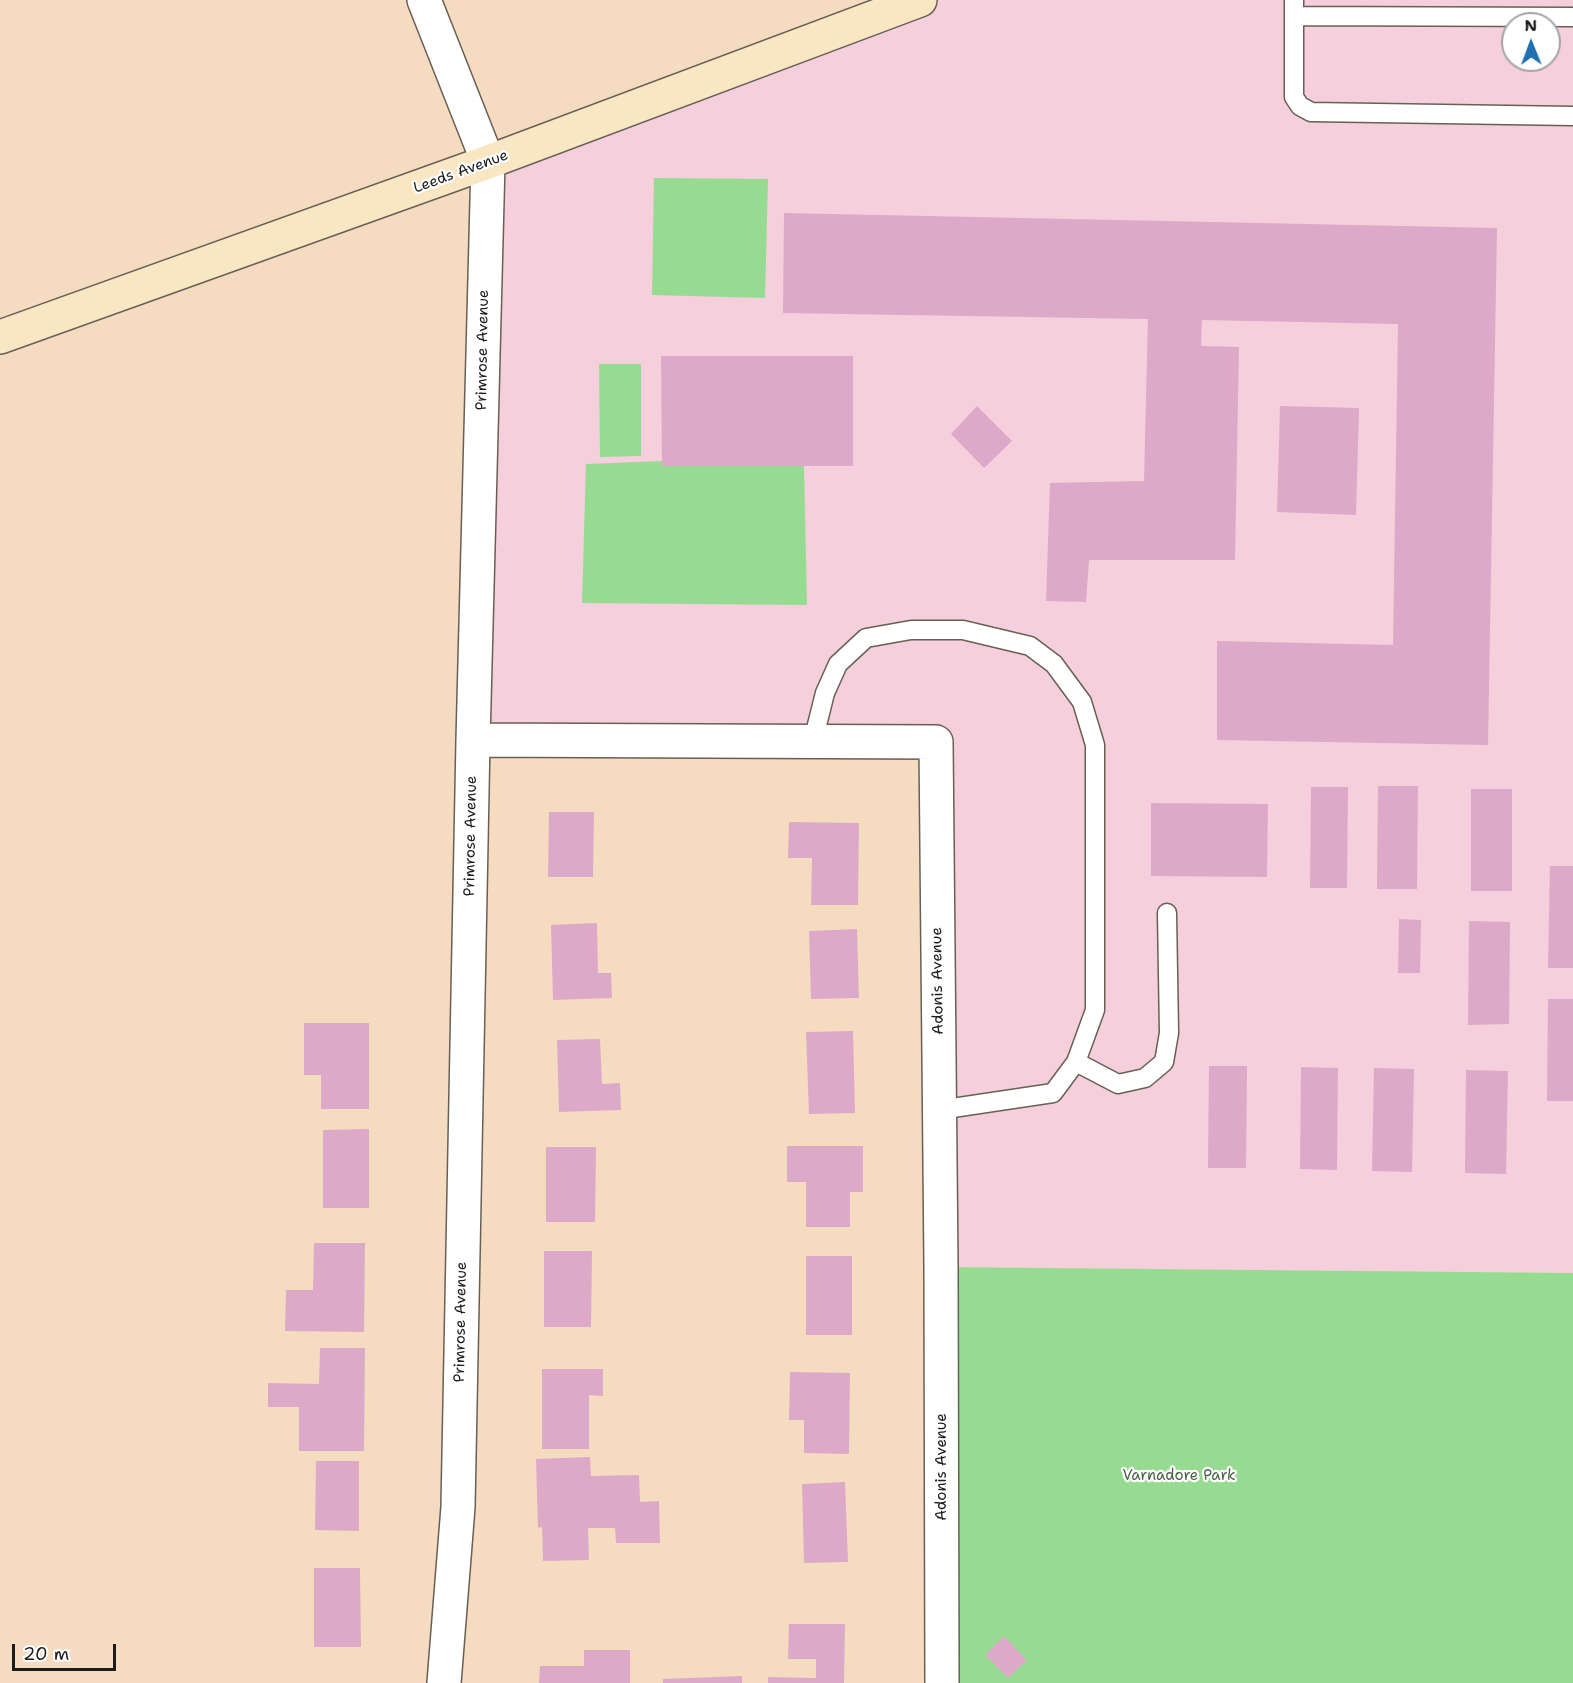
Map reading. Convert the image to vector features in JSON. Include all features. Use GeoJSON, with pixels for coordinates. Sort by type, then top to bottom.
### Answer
{"type":"FeatureCollection","features":[{"type":"Feature","properties":{"kind":"street","name":"Primrose Avenue"},"geometry":{"type":"LineString","coordinates":[[424,0],[488,162],[473,740],[458,1507],[444,1683]]}},
{"type":"Feature","properties":{"kind":"street","name":"Leeds Avenue"},"geometry":{"type":"LineString","coordinates":[[0,337],[488,162],[920,0]]}},
{"type":"Feature","properties":{"kind":"street","name":"Adonis Avenue"},"geometry":{"type":"LineString","coordinates":[[473,740],[936,742],[942,1683]]}},
{"type":"Feature","properties":{"kind":"lane"},"geometry":{"type":"LineString","coordinates":[[1573,17],[1294,8],[1294,97],[1300,106],[1311,112],[1573,116]]}},
{"type":"Feature","properties":{"kind":"lane"},"geometry":{"type":"LineString","coordinates":[[813,741],[825,693],[838,664],[866,639],[911,630],[963,630],[1030,646],[1054,664],[1082,702],[1095,745],[1095,1010],[1076,1062],[1053,1094],[939,1110]]}},
{"type":"Feature","properties":{"kind":"lane"},"geometry":{"type":"LineString","coordinates":[[1076,1062],[1118,1084],[1145,1078],[1164,1062],[1169,1033],[1167,913]]}},
{"type":"Feature","properties":{"kind":"shaded area"},"geometry":{"type":"Polygon","coordinates":[[[920,0],[1573,0],[1573,1273],[941,1267],[936,742],[473,740],[488,162],[920,0]]]}},
{"type":"Feature","properties":{"kind":"green space"},"geometry":{"type":"Polygon","coordinates":[[[654,178],[768,179],[765,298],[652,295],[654,178]]]}},
{"type":"Feature","properties":{"kind":"green space"},"geometry":{"type":"Polygon","coordinates":[[[599,364],[641,364],[641,456],[600,457],[599,364]]]}},
{"type":"Feature","properties":{"kind":"green space"},"geometry":{"type":"Polygon","coordinates":[[[662,461],[662,466],[804,466],[807,605],[582,603],[586,464],[662,461]]]}},
{"type":"Feature","properties":{"kind":"green space","name":"Varnadore Park"},"geometry":{"type":"Polygon","coordinates":[[[941,1267],[1573,1273],[1573,1683],[942,1683],[941,1267]]]}},
{"type":"Feature","properties":{"kind":"building"},"geometry":{"type":"Polygon","coordinates":[[[784,213],[1497,228],[1488,745],[1217,740],[1217,641],[1393,645],[1398,324],[1202,320],[1201,346],[1239,347],[1235,560],[1089,560],[1086,602],[1046,601],[1050,483],[1144,481],[1148,319],[783,313],[784,213]]]}},
{"type":"Feature","properties":{"kind":"building"},"geometry":{"type":"Polygon","coordinates":[[[661,356],[853,356],[853,466],[662,466],[661,356]]]}},
{"type":"Feature","properties":{"kind":"building"},"geometry":{"type":"Polygon","coordinates":[[[977,406],[1012,441],[984,468],[951,434],[977,406]]]}},
{"type":"Feature","properties":{"kind":"building"},"geometry":{"type":"Polygon","coordinates":[[[1280,406],[1359,408],[1356,515],[1277,512],[1280,406]]]}},
{"type":"Feature","properties":{"kind":"building"},"geometry":{"type":"Polygon","coordinates":[[[1378,786],[1418,786],[1417,889],[1377,889],[1378,786]]]}},
{"type":"Feature","properties":{"kind":"building"},"geometry":{"type":"Polygon","coordinates":[[[1311,787],[1348,787],[1347,888],[1310,888],[1311,787]]]}},
{"type":"Feature","properties":{"kind":"building"},"geometry":{"type":"Polygon","coordinates":[[[1471,789],[1512,789],[1512,891],[1471,891],[1471,789]]]}},
{"type":"Feature","properties":{"kind":"building"},"geometry":{"type":"Polygon","coordinates":[[[1151,803],[1268,804],[1267,877],[1151,876],[1151,803]]]}},
{"type":"Feature","properties":{"kind":"building"},"geometry":{"type":"Polygon","coordinates":[[[549,812],[594,812],[593,877],[548,877],[549,812]]]}},
{"type":"Feature","properties":{"kind":"building"},"geometry":{"type":"Polygon","coordinates":[[[789,822],[859,823],[858,905],[811,905],[812,858],[788,858],[789,822]]]}},
{"type":"Feature","properties":{"kind":"building"},"geometry":{"type":"Polygon","coordinates":[[[1550,866],[1573,866],[1573,968],[1548,968],[1550,866]]]}},
{"type":"Feature","properties":{"kind":"building"},"geometry":{"type":"Polygon","coordinates":[[[1399,919],[1421,920],[1420,973],[1398,973],[1399,919]]]}},
{"type":"Feature","properties":{"kind":"building"},"geometry":{"type":"Polygon","coordinates":[[[1469,921],[1510,922],[1509,1024],[1468,1025],[1469,921]]]}},
{"type":"Feature","properties":{"kind":"building"},"geometry":{"type":"Polygon","coordinates":[[[597,923],[598,973],[611,973],[612,998],[553,1000],[551,925],[597,923]]]}},
{"type":"Feature","properties":{"kind":"building"},"geometry":{"type":"Polygon","coordinates":[[[857,929],[859,998],[811,999],[809,931],[857,929]]]}},
{"type":"Feature","properties":{"kind":"building"},"geometry":{"type":"Polygon","coordinates":[[[1548,999],[1573,999],[1573,1101],[1547,1101],[1548,999]]]}},
{"type":"Feature","properties":{"kind":"building"},"geometry":{"type":"Polygon","coordinates":[[[304,1023],[369,1023],[369,1109],[321,1109],[321,1075],[304,1075],[304,1023]]]}},
{"type":"Feature","properties":{"kind":"building"},"geometry":{"type":"Polygon","coordinates":[[[853,1031],[855,1113],[809,1114],[806,1032],[853,1031]]]}},
{"type":"Feature","properties":{"kind":"building"},"geometry":{"type":"Polygon","coordinates":[[[600,1039],[602,1084],[620,1083],[621,1110],[559,1112],[557,1040],[600,1039]]]}},
{"type":"Feature","properties":{"kind":"building"},"geometry":{"type":"Polygon","coordinates":[[[1209,1066],[1247,1066],[1246,1168],[1208,1168],[1209,1066]]]}},
{"type":"Feature","properties":{"kind":"building"},"geometry":{"type":"Polygon","coordinates":[[[1301,1067],[1338,1068],[1337,1170],[1300,1169],[1301,1067]]]}},
{"type":"Feature","properties":{"kind":"building"},"geometry":{"type":"Polygon","coordinates":[[[1374,1068],[1414,1069],[1412,1172],[1372,1171],[1374,1068]]]}},
{"type":"Feature","properties":{"kind":"building"},"geometry":{"type":"Polygon","coordinates":[[[1466,1070],[1508,1071],[1506,1174],[1465,1173],[1466,1070]]]}},
{"type":"Feature","properties":{"kind":"building"},"geometry":{"type":"Polygon","coordinates":[[[369,1129],[369,1208],[323,1208],[323,1130],[369,1129]]]}},
{"type":"Feature","properties":{"kind":"building"},"geometry":{"type":"Polygon","coordinates":[[[787,1146],[863,1146],[863,1192],[850,1192],[850,1227],[806,1227],[806,1182],[787,1182],[787,1146]]]}},
{"type":"Feature","properties":{"kind":"building"},"geometry":{"type":"Polygon","coordinates":[[[546,1147],[596,1147],[595,1222],[546,1222],[546,1147]]]}},
{"type":"Feature","properties":{"kind":"building"},"geometry":{"type":"Polygon","coordinates":[[[314,1243],[365,1243],[364,1332],[285,1331],[286,1290],[313,1290],[314,1243]]]}},
{"type":"Feature","properties":{"kind":"building"},"geometry":{"type":"Polygon","coordinates":[[[544,1251],[592,1251],[591,1327],[544,1327],[544,1251]]]}},
{"type":"Feature","properties":{"kind":"building"},"geometry":{"type":"Polygon","coordinates":[[[806,1256],[852,1256],[852,1335],[806,1335],[806,1256]]]}},
{"type":"Feature","properties":{"kind":"building"},"geometry":{"type":"Polygon","coordinates":[[[320,1348],[365,1348],[364,1451],[299,1451],[299,1407],[268,1407],[268,1383],[319,1384],[320,1348]]]}},
{"type":"Feature","properties":{"kind":"building"},"geometry":{"type":"Polygon","coordinates":[[[542,1369],[603,1369],[603,1396],[589,1395],[589,1449],[542,1449],[542,1369]]]}},
{"type":"Feature","properties":{"kind":"building"},"geometry":{"type":"Polygon","coordinates":[[[790,1372],[850,1373],[849,1454],[804,1453],[804,1420],[789,1420],[790,1372]]]}},
{"type":"Feature","properties":{"kind":"building"},"geometry":{"type":"Polygon","coordinates":[[[590,1457],[591,1476],[639,1475],[640,1502],[659,1501],[660,1543],[616,1543],[615,1528],[588,1528],[589,1560],[543,1561],[542,1527],[538,1528],[536,1459],[590,1457]]]}},
{"type":"Feature","properties":{"kind":"building"},"geometry":{"type":"Polygon","coordinates":[[[316,1461],[359,1461],[359,1531],[315,1530],[316,1461]]]}},
{"type":"Feature","properties":{"kind":"building"},"geometry":{"type":"Polygon","coordinates":[[[845,1482],[848,1562],[804,1563],[802,1484],[845,1482]]]}},
{"type":"Feature","properties":{"kind":"building"},"geometry":{"type":"Polygon","coordinates":[[[314,1568],[360,1568],[361,1647],[314,1647],[314,1568]]]}},
{"type":"Feature","properties":{"kind":"building"},"geometry":{"type":"Polygon","coordinates":[[[789,1624],[845,1624],[844,1683],[768,1683],[768,1677],[816,1678],[816,1659],[788,1659],[789,1624]]]}},
{"type":"Feature","properties":{"kind":"building"},"geometry":{"type":"Polygon","coordinates":[[[1004,1636],[1027,1660],[1008,1678],[985,1655],[1004,1636]]]}},
{"type":"Feature","properties":{"kind":"building"},"geometry":{"type":"Polygon","coordinates":[[[584,1650],[630,1650],[630,1683],[539,1683],[540,1666],[584,1666],[584,1650]]]}},
{"type":"Feature","properties":{"kind":"building"},"geometry":{"type":"Polygon","coordinates":[[[742,1676],[742,1683],[663,1683],[663,1679],[742,1676]]]}}]}
